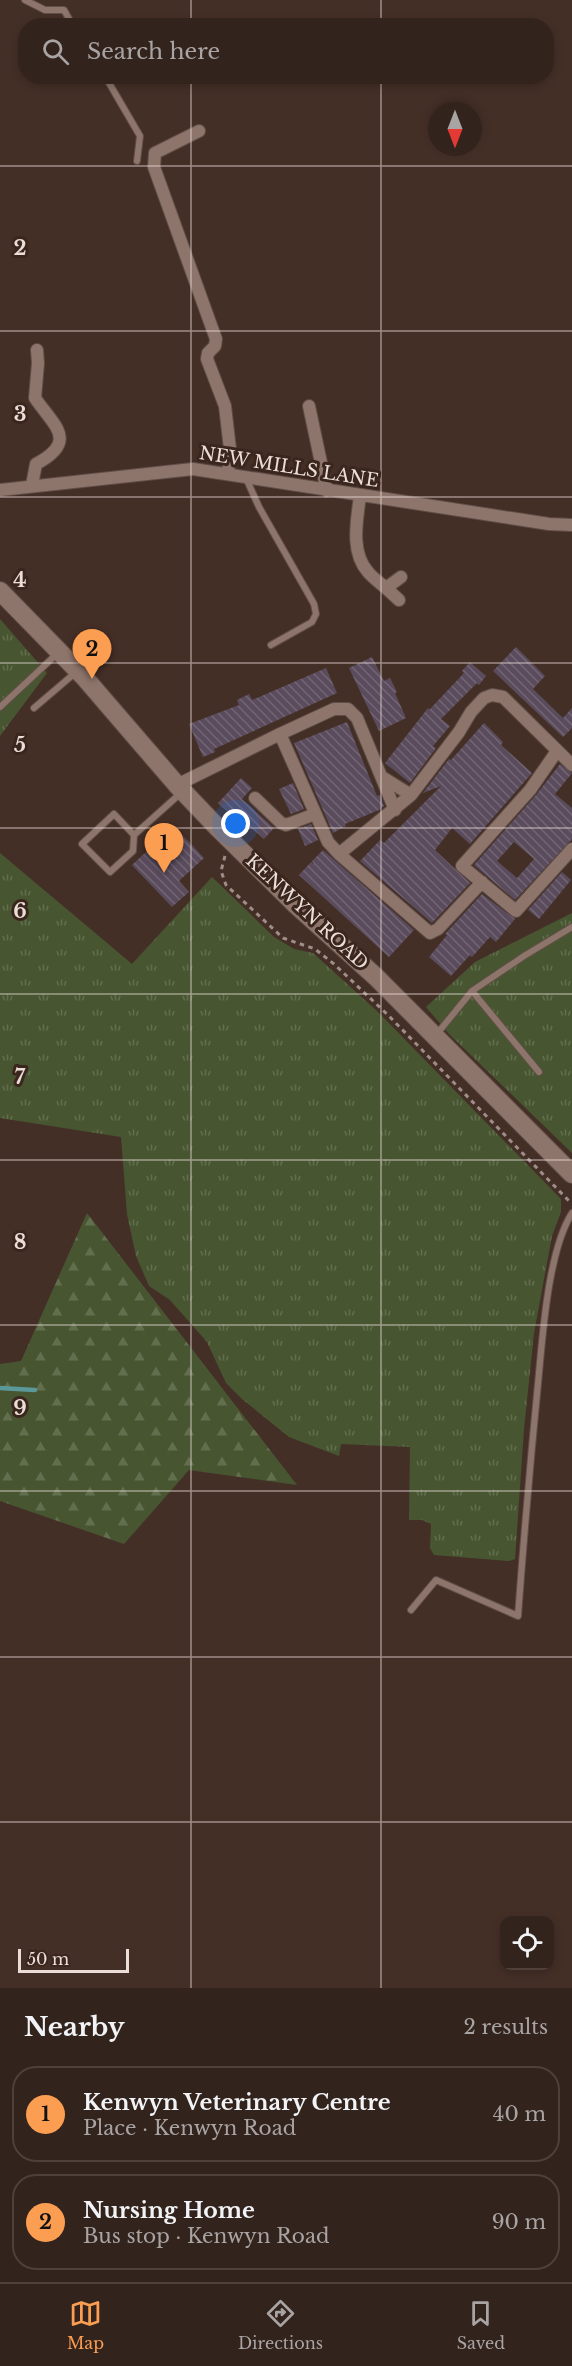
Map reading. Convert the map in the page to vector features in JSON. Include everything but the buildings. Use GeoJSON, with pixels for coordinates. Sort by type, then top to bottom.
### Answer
{"type":"FeatureCollection","features":[{"type":"Feature","properties":{"kind":"main road","name":"KENWYN ROAD"},"geometry":{"type":"LineString","coordinates":[[0,591],[77,670],[180,788],[294,903],[376,976],[572,1174]]}},
{"type":"Feature","properties":{"kind":"street"},"geometry":{"type":"LineString","coordinates":[[199,131],[155,153],[154,167],[216,339],[215,346],[208,352],[207,359],[225,406],[230,450],[228,474]]}},
{"type":"Feature","properties":{"kind":"street"},"geometry":{"type":"LineString","coordinates":[[32,486],[36,464],[51,456],[58,448],[59,434],[54,420],[35,398],[39,363],[37,350]]}},
{"type":"Feature","properties":{"kind":"street"},"geometry":{"type":"LineString","coordinates":[[309,406],[327,491]]}},
{"type":"Feature","properties":{"kind":"street","name":"NEW MILLS LANE"},"geometry":{"type":"LineString","coordinates":[[0,490],[193,469],[549,524],[572,525]]}},
{"type":"Feature","properties":{"kind":"street"},"geometry":{"type":"LineString","coordinates":[[360,496],[356,542],[360,557],[367,571],[399,600]]}},
{"type":"Feature","properties":{"kind":"street"},"geometry":{"type":"LineString","coordinates":[[386,588],[401,577]]}},
{"type":"Feature","properties":{"kind":"street"},"geometry":{"type":"LineString","coordinates":[[339,854],[411,795],[459,732],[471,712],[484,698],[492,695],[502,697],[572,765]]}},
{"type":"Feature","properties":{"kind":"street"},"geometry":{"type":"LineString","coordinates":[[180,788],[280,734],[334,709],[348,709],[357,718],[395,810]]}},
{"type":"Feature","properties":{"kind":"street"},"geometry":{"type":"LineString","coordinates":[[280,734],[328,842],[430,933],[438,929],[482,882]]}},
{"type":"Feature","properties":{"kind":"street"},"geometry":{"type":"LineString","coordinates":[[557,751],[530,790],[462,866],[516,911],[572,849]]}},
{"type":"Feature","properties":{"kind":"street"},"geometry":{"type":"LineString","coordinates":[[382,777],[411,795]]}},
{"type":"Feature","properties":{"kind":"street"},"geometry":{"type":"LineString","coordinates":[[255,798],[286,825],[315,814]]}},
{"type":"Feature","properties":{"kind":"lane"},"geometry":{"type":"LineString","coordinates":[[25,0],[45,9],[64,10],[69,18]]}},
{"type":"Feature","properties":{"kind":"lane"},"geometry":{"type":"LineString","coordinates":[[110,84],[140,136],[137,161]]}},
{"type":"Feature","properties":{"kind":"lane"},"geometry":{"type":"LineString","coordinates":[[246,477],[259,507],[314,604],[316,614],[312,622],[271,645]]}},
{"type":"Feature","properties":{"kind":"lane"},"geometry":{"type":"LineString","coordinates":[[0,707],[59,652]]}},
{"type":"Feature","properties":{"kind":"lane"},"geometry":{"type":"LineString","coordinates":[[34,708],[77,670]]}},
{"type":"Feature","properties":{"kind":"lane"},"geometry":{"type":"LineString","coordinates":[[134,835],[114,814],[82,844],[110,872],[133,851],[134,835],[180,788]]}},
{"type":"Feature","properties":{"kind":"lane"},"geometry":{"type":"LineString","coordinates":[[435,1035],[472,991],[572,927]]}},
{"type":"Feature","properties":{"kind":"lane"},"geometry":{"type":"LineString","coordinates":[[472,991],[539,1072]]}},
{"type":"Feature","properties":{"kind":"lane"},"geometry":{"type":"LineString","coordinates":[[411,1610],[436,1580],[518,1616],[529,1468],[544,1317],[560,1242],[566,1222],[572,1213]]}},
{"type":"Feature","properties":{"kind":"path"},"geometry":{"type":"LineString","coordinates":[[235,844],[223,860],[221,872],[226,885],[283,938],[315,949],[334,964],[388,1015],[572,1204]]}},
{"type":"Feature","properties":{"kind":"green space"},"geometry":{"type":"Polygon","coordinates":[[[0,619],[47,673],[0,736],[0,619]]]}},
{"type":"Feature","properties":{"kind":"green space"},"geometry":{"type":"Polygon","coordinates":[[[0,853],[132,964],[212,877],[274,937],[294,949],[313,953],[378,1012],[561,1199],[561,1212],[552,1236],[534,1333],[524,1429],[515,1559],[509,1561],[434,1555],[430,1548],[431,1524],[422,1520],[409,1520],[410,1447],[341,1444],[339,1456],[289,1437],[226,1383],[207,1342],[170,1300],[149,1286],[136,1256],[127,1214],[121,1137],[0,1118],[0,853]]]}},
{"type":"Feature","properties":{"kind":"green space"},"geometry":{"type":"Polygon","coordinates":[[[572,913],[572,1153],[449,1034],[426,1007],[475,962],[572,913]]]}},
{"type":"Feature","properties":{"kind":"green space"},"geometry":{"type":"Polygon","coordinates":[[[87,1213],[297,1485],[189,1470],[124,1544],[0,1501],[0,1364],[21,1361],[87,1213]]]}},
{"type":"Feature","properties":{"kind":"waterway"},"geometry":{"type":"LineString","coordinates":[[0,1388],[35,1390]]}},
{"type":"Feature","properties":{"kind":"place","name":"Nursing Home"},"geometry":{"type":"Point","coordinates":[92,679]}},
{"type":"Feature","properties":{"kind":"place","name":"Kenwyn Veterinary Centre"},"geometry":{"type":"Point","coordinates":[164,873]}}]}
